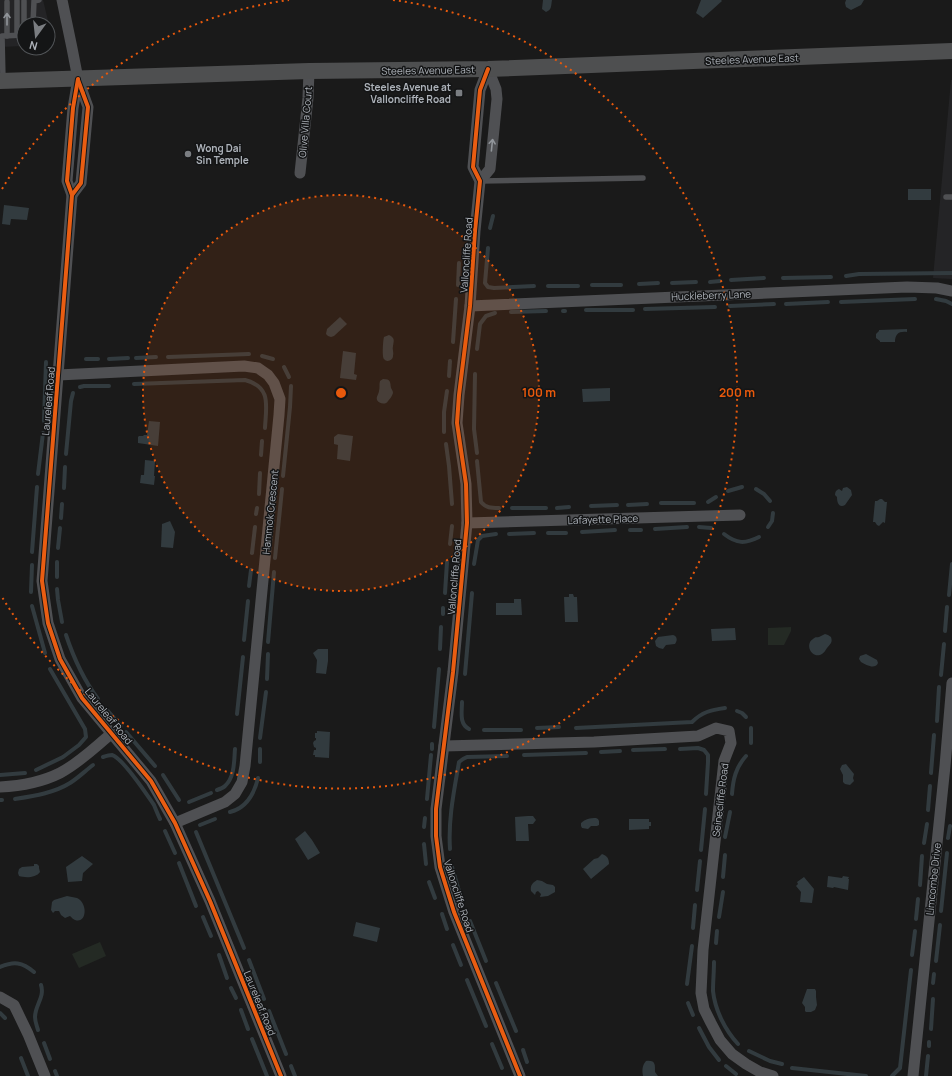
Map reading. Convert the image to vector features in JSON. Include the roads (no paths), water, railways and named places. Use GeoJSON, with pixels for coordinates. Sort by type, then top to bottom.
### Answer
{"type":"FeatureCollection","features":[{"type":"Feature","properties":{"kind":"main road","name":"Steeles Avenue East"},"geometry":{"type":"LineString","coordinates":[[1,81],[309,71],[488,69],[952,51]]}},
{"type":"Feature","properties":{"kind":"street"},"geometry":{"type":"LineString","coordinates":[[62,0],[78,79]]}},
{"type":"Feature","properties":{"kind":"street","name":"Valloncliffe Road"},"geometry":{"type":"LineString","coordinates":[[488,69],[480,90],[473,167],[480,181],[470,306],[457,423],[466,484],[467,523],[454,664],[436,809],[436,836],[440,868],[454,912],[520,1076]]}},
{"type":"Feature","properties":{"kind":"street","name":"Valloncliffe Road"},"geometry":{"type":"LineString","coordinates":[[480,181],[490,169],[497,99],[496,90],[488,69]]}},
{"type":"Feature","properties":{"kind":"street","name":"Olive Villa Court"},"geometry":{"type":"LineString","coordinates":[[300,173],[308,98],[309,71]]}},
{"type":"Feature","properties":{"kind":"street","name":"Laureleaf Road"},"geometry":{"type":"LineString","coordinates":[[78,79],[73,108],[66,181],[72,195],[42,581],[48,623],[60,659],[82,698],[151,781],[175,823],[210,901],[281,1076]]}},
{"type":"Feature","properties":{"kind":"street","name":"Huckleberry Lane"},"geometry":{"type":"LineString","coordinates":[[470,306],[907,287],[937,288],[952,291]]}},
{"type":"Feature","properties":{"kind":"street","name":"Hammok Crescent"},"geometry":{"type":"LineString","coordinates":[[58,375],[244,366],[258,368],[268,375],[274,383],[280,399],[279,423],[246,758],[242,782],[235,794],[225,802],[175,823]]}},
{"type":"Feature","properties":{"kind":"street","name":"Lafayette Place"},"geometry":{"type":"LineString","coordinates":[[467,523],[740,516]]}},
{"type":"Feature","properties":{"kind":"street","name":"Limcombe Drive"},"geometry":{"type":"LineString","coordinates":[[913,1076],[945,766],[952,683]]}},
{"type":"Feature","properties":{"kind":"street","name":"Seinecliffe Road"},"geometry":{"type":"LineString","coordinates":[[444,746],[594,742],[698,736],[716,728],[729,731],[731,743],[724,761],[703,950],[700,993],[704,1009],[711,1023],[720,1040],[732,1054],[760,1072],[773,1076]]}},
{"type":"Feature","properties":{"kind":"street"},"geometry":{"type":"LineString","coordinates":[[0,787],[16,786],[47,779],[79,760],[111,734]]}},
{"type":"Feature","properties":{"kind":"street"},"geometry":{"type":"LineString","coordinates":[[0,997],[14,1005],[28,1034],[45,1076]]}},
{"type":"Feature","properties":{"kind":"lane"},"geometry":{"type":"LineString","coordinates":[[33,16],[34,1],[39,0]]}},
{"type":"Feature","properties":{"kind":"lane"},"geometry":{"type":"LineString","coordinates":[[17,1],[17,16]]}},
{"type":"Feature","properties":{"kind":"lane"},"geometry":{"type":"LineString","coordinates":[[24,1],[24,16]]}},
{"type":"Feature","properties":{"kind":"lane"},"geometry":{"type":"LineString","coordinates":[[1,81],[3,36],[7,2]]}},
{"type":"Feature","properties":{"kind":"lane"},"geometry":{"type":"LineString","coordinates":[[3,36],[16,35]]}},
{"type":"Feature","properties":{"kind":"lane"},"geometry":{"type":"LineString","coordinates":[[480,181],[643,178]]}},
{"type":"Feature","properties":{"kind":"waterway"},"geometry":{"type":"LineString","coordinates":[[490,228],[493,216]]}},
{"type":"Feature","properties":{"kind":"waterway"},"geometry":{"type":"LineString","coordinates":[[488,248],[485,283],[488,287],[534,286]]}},
{"type":"Feature","properties":{"kind":"waterway"},"geometry":{"type":"LineString","coordinates":[[458,285],[459,263]]}},
{"type":"Feature","properties":{"kind":"waterway"},"geometry":{"type":"LineString","coordinates":[[846,276],[859,274],[952,273]]}},
{"type":"Feature","properties":{"kind":"waterway"},"geometry":{"type":"LineString","coordinates":[[783,278],[831,277]]}},
{"type":"Feature","properties":{"kind":"waterway"},"geometry":{"type":"LineString","coordinates":[[731,280],[764,278]]}},
{"type":"Feature","properties":{"kind":"waterway"},"geometry":{"type":"LineString","coordinates":[[710,282],[720,281]]}},
{"type":"Feature","properties":{"kind":"waterway"},"geometry":{"type":"LineString","coordinates":[[672,283],[696,282]]}},
{"type":"Feature","properties":{"kind":"waterway"},"geometry":{"type":"LineString","coordinates":[[639,284],[658,283]]}},
{"type":"Feature","properties":{"kind":"waterway"},"geometry":{"type":"LineString","coordinates":[[592,285],[621,285]]}},
{"type":"Feature","properties":{"kind":"waterway"},"geometry":{"type":"LineString","coordinates":[[548,286],[578,286]]}},
{"type":"Feature","properties":{"kind":"waterway"},"geometry":{"type":"LineString","coordinates":[[453,342],[456,299]]}},
{"type":"Feature","properties":{"kind":"waterway"},"geometry":{"type":"LineString","coordinates":[[841,302],[915,299]]}},
{"type":"Feature","properties":{"kind":"waterway"},"geometry":{"type":"LineString","coordinates":[[936,299],[952,304]]}},
{"type":"Feature","properties":{"kind":"waterway"},"geometry":{"type":"LineString","coordinates":[[786,304],[828,302]]}},
{"type":"Feature","properties":{"kind":"waterway"},"geometry":{"type":"LineString","coordinates":[[730,306],[774,304]]}},
{"type":"Feature","properties":{"kind":"waterway"},"geometry":{"type":"LineString","coordinates":[[645,309],[715,307]]}},
{"type":"Feature","properties":{"kind":"waterway"},"geometry":{"type":"LineString","coordinates":[[586,310],[633,310]]}},
{"type":"Feature","properties":{"kind":"waterway"},"geometry":{"type":"LineString","coordinates":[[511,312],[546,311]]}},
{"type":"Feature","properties":{"kind":"waterway"},"geometry":{"type":"LineString","coordinates":[[477,349],[480,324],[486,316],[495,313]]}},
{"type":"Feature","properties":{"kind":"waterway"},"geometry":{"type":"LineString","coordinates":[[168,357],[249,354]]}},
{"type":"Feature","properties":{"kind":"waterway"},"geometry":{"type":"LineString","coordinates":[[262,356],[273,359]]}},
{"type":"Feature","properties":{"kind":"waterway"},"geometry":{"type":"LineString","coordinates":[[136,358],[156,357]]}},
{"type":"Feature","properties":{"kind":"waterway"},"geometry":{"type":"LineString","coordinates":[[109,359],[128,358]]}},
{"type":"Feature","properties":{"kind":"waterway"},"geometry":{"type":"LineString","coordinates":[[86,359],[98,359]]}},
{"type":"Feature","properties":{"kind":"waterway"},"geometry":{"type":"LineString","coordinates":[[449,376],[450,361]]}},
{"type":"Feature","properties":{"kind":"waterway"},"geometry":{"type":"LineString","coordinates":[[44,421],[46,362]]}},
{"type":"Feature","properties":{"kind":"waterway"},"geometry":{"type":"LineString","coordinates":[[284,367],[289,377]]}},
{"type":"Feature","properties":{"kind":"waterway"},"geometry":{"type":"LineString","coordinates":[[475,374],[474,429],[477,453]]}},
{"type":"Feature","properties":{"kind":"waterway"},"geometry":{"type":"LineString","coordinates":[[134,384],[245,380],[254,383],[260,387],[266,398],[265,428]]}},
{"type":"Feature","properties":{"kind":"waterway"},"geometry":{"type":"LineString","coordinates":[[80,387],[109,386]]}},
{"type":"Feature","properties":{"kind":"waterway"},"geometry":{"type":"LineString","coordinates":[[283,476],[291,386]]}},
{"type":"Feature","properties":{"kind":"waterway"},"geometry":{"type":"LineString","coordinates":[[444,432],[444,412],[447,391]]}},
{"type":"Feature","properties":{"kind":"waterway"},"geometry":{"type":"LineString","coordinates":[[66,454],[73,393]]}},
{"type":"Feature","properties":{"kind":"waterway"},"geometry":{"type":"LineString","coordinates":[[38,474],[43,433]]}},
{"type":"Feature","properties":{"kind":"waterway"},"geometry":{"type":"LineString","coordinates":[[261,455],[262,441]]}},
{"type":"Feature","properties":{"kind":"waterway"},"geometry":{"type":"LineString","coordinates":[[446,444],[452,504]]}},
{"type":"Feature","properties":{"kind":"waterway"},"geometry":{"type":"LineString","coordinates":[[477,461],[481,502],[489,507],[499,508]]}},
{"type":"Feature","properties":{"kind":"waterway"},"geometry":{"type":"LineString","coordinates":[[64,488],[65,467]]}},
{"type":"Feature","properties":{"kind":"waterway"},"geometry":{"type":"LineString","coordinates":[[259,494],[260,473]]}},
{"type":"Feature","properties":{"kind":"waterway"},"geometry":{"type":"LineString","coordinates":[[32,552],[37,487]]}},
{"type":"Feature","properties":{"kind":"waterway"},"geometry":{"type":"LineString","coordinates":[[728,491],[742,487]]}},
{"type":"Feature","properties":{"kind":"waterway"},"geometry":{"type":"LineString","coordinates":[[275,558],[282,489]]}},
{"type":"Feature","properties":{"kind":"waterway"},"geometry":{"type":"LineString","coordinates":[[756,489],[764,494],[770,501]]}},
{"type":"Feature","properties":{"kind":"waterway"},"geometry":{"type":"LineString","coordinates":[[708,502],[716,497]]}},
{"type":"Feature","properties":{"kind":"waterway"},"geometry":{"type":"LineString","coordinates":[[661,503],[694,503]]}},
{"type":"Feature","properties":{"kind":"waterway"},"geometry":{"type":"LineString","coordinates":[[61,518],[62,504]]}},
{"type":"Feature","properties":{"kind":"waterway"},"geometry":{"type":"LineString","coordinates":[[628,505],[647,504]]}},
{"type":"Feature","properties":{"kind":"waterway"},"geometry":{"type":"LineString","coordinates":[[591,506],[617,505]]}},
{"type":"Feature","properties":{"kind":"waterway"},"geometry":{"type":"LineString","coordinates":[[557,508],[569,507]]}},
{"type":"Feature","properties":{"kind":"waterway"},"geometry":{"type":"LineString","coordinates":[[256,514],[257,508]]}},
{"type":"Feature","properties":{"kind":"waterway"},"geometry":{"type":"LineString","coordinates":[[512,508],[546,508]]}},
{"type":"Feature","properties":{"kind":"waterway"},"geometry":{"type":"LineString","coordinates":[[768,527],[772,521],[773,513]]}},
{"type":"Feature","properties":{"kind":"waterway"},"geometry":{"type":"LineString","coordinates":[[450,544],[452,526]]}},
{"type":"Feature","properties":{"kind":"waterway"},"geometry":{"type":"LineString","coordinates":[[252,553],[255,527]]}},
{"type":"Feature","properties":{"kind":"waterway"},"geometry":{"type":"LineString","coordinates":[[655,529],[687,527]]}},
{"type":"Feature","properties":{"kind":"waterway"},"geometry":{"type":"LineString","coordinates":[[699,527],[711,528]]}},
{"type":"Feature","properties":{"kind":"waterway"},"geometry":{"type":"LineString","coordinates":[[58,548],[60,528]]}},
{"type":"Feature","properties":{"kind":"waterway"},"geometry":{"type":"LineString","coordinates":[[582,532],[615,530]]}},
{"type":"Feature","properties":{"kind":"waterway"},"geometry":{"type":"LineString","coordinates":[[630,530],[641,530]]}},
{"type":"Feature","properties":{"kind":"waterway"},"geometry":{"type":"LineString","coordinates":[[509,534],[534,533]]}},
{"type":"Feature","properties":{"kind":"waterway"},"geometry":{"type":"LineString","coordinates":[[548,533],[566,533]]}},
{"type":"Feature","properties":{"kind":"waterway"},"geometry":{"type":"LineString","coordinates":[[474,564],[478,540],[482,536],[496,534]]}},
{"type":"Feature","properties":{"kind":"waterway"},"geometry":{"type":"LineString","coordinates":[[724,534],[733,540],[741,542],[759,537]]}},
{"type":"Feature","properties":{"kind":"waterway"},"geometry":{"type":"LineString","coordinates":[[57,562],[57,577]]}},
{"type":"Feature","properties":{"kind":"waterway"},"geometry":{"type":"LineString","coordinates":[[445,593],[447,562]]}},
{"type":"Feature","properties":{"kind":"waterway"},"geometry":{"type":"LineString","coordinates":[[949,595],[952,564]]}},
{"type":"Feature","properties":{"kind":"waterway"},"geometry":{"type":"LineString","coordinates":[[31,592],[32,565]]}},
{"type":"Feature","properties":{"kind":"waterway"},"geometry":{"type":"LineString","coordinates":[[249,586],[251,570]]}},
{"type":"Feature","properties":{"kind":"waterway"},"geometry":{"type":"LineString","coordinates":[[268,642],[274,572]]}},
{"type":"Feature","properties":{"kind":"waterway"},"geometry":{"type":"LineString","coordinates":[[57,589],[62,622]]}},
{"type":"Feature","properties":{"kind":"waterway"},"geometry":{"type":"LineString","coordinates":[[465,674],[472,593]]}},
{"type":"Feature","properties":{"kind":"waterway"},"geometry":{"type":"LineString","coordinates":[[244,640],[248,601]]}},
{"type":"Feature","properties":{"kind":"waterway"},"geometry":{"type":"LineString","coordinates":[[32,606],[45,653]]}},
{"type":"Feature","properties":{"kind":"waterway"},"geometry":{"type":"LineString","coordinates":[[945,631],[947,607]]}},
{"type":"Feature","properties":{"kind":"waterway"},"geometry":{"type":"LineString","coordinates":[[443,608],[443,614]]}},
{"type":"Feature","properties":{"kind":"waterway"},"geometry":{"type":"LineString","coordinates":[[440,649],[441,627]]}},
{"type":"Feature","properties":{"kind":"waterway"},"geometry":{"type":"LineString","coordinates":[[66,635],[79,668],[98,699]]}},
{"type":"Feature","properties":{"kind":"waterway"},"geometry":{"type":"LineString","coordinates":[[941,675],[944,644]]}},
{"type":"Feature","properties":{"kind":"waterway"},"geometry":{"type":"LineString","coordinates":[[267,679],[268,654]]}},
{"type":"Feature","properties":{"kind":"waterway"},"geometry":{"type":"LineString","coordinates":[[237,714],[243,657]]}},
{"type":"Feature","properties":{"kind":"waterway"},"geometry":{"type":"LineString","coordinates":[[36,770],[63,757],[79,745],[86,737],[85,729],[50,669]]}},
{"type":"Feature","properties":{"kind":"waterway"},"geometry":{"type":"LineString","coordinates":[[434,727],[439,669]]}},
{"type":"Feature","properties":{"kind":"waterway"},"geometry":{"type":"LineString","coordinates":[[937,721],[939,687]]}},
{"type":"Feature","properties":{"kind":"waterway"},"geometry":{"type":"LineString","coordinates":[[260,738],[266,692]]}},
{"type":"Feature","properties":{"kind":"waterway"},"geometry":{"type":"LineString","coordinates":[[462,702],[462,721],[469,729]]}},
{"type":"Feature","properties":{"kind":"waterway"},"geometry":{"type":"LineString","coordinates":[[576,728],[692,722],[707,712],[725,708]]}},
{"type":"Feature","properties":{"kind":"waterway"},"geometry":{"type":"LineString","coordinates":[[107,710],[121,726]]}},
{"type":"Feature","properties":{"kind":"waterway"},"geometry":{"type":"LineString","coordinates":[[737,711],[746,717]]}},
{"type":"Feature","properties":{"kind":"waterway"},"geometry":{"type":"LineString","coordinates":[[537,728],[559,727]]}},
{"type":"Feature","properties":{"kind":"waterway"},"geometry":{"type":"LineString","coordinates":[[751,728],[751,743]]}},
{"type":"Feature","properties":{"kind":"waterway"},"geometry":{"type":"LineString","coordinates":[[484,730],[521,730]]}},
{"type":"Feature","properties":{"kind":"waterway"},"geometry":{"type":"LineString","coordinates":[[126,732],[155,766]]}},
{"type":"Feature","properties":{"kind":"waterway"},"geometry":{"type":"LineString","coordinates":[[931,773],[934,735]]}},
{"type":"Feature","properties":{"kind":"waterway"},"geometry":{"type":"LineString","coordinates":[[432,744],[432,749]]}},
{"type":"Feature","properties":{"kind":"waterway"},"geometry":{"type":"LineString","coordinates":[[680,749],[698,748],[704,750],[708,755],[706,794]]}},
{"type":"Feature","properties":{"kind":"waterway"},"geometry":{"type":"LineString","coordinates":[[217,790],[224,787],[231,778],[235,749]]}},
{"type":"Feature","properties":{"kind":"waterway"},"geometry":{"type":"LineString","coordinates":[[260,749],[260,762]]}},
{"type":"Feature","properties":{"kind":"waterway"},"geometry":{"type":"LineString","coordinates":[[633,750],[665,749]]}},
{"type":"Feature","properties":{"kind":"waterway"},"geometry":{"type":"LineString","coordinates":[[601,752],[620,751]]}},
{"type":"Feature","properties":{"kind":"waterway"},"geometry":{"type":"LineString","coordinates":[[524,755],[586,753]]}},
{"type":"Feature","properties":{"kind":"waterway"},"geometry":{"type":"LineString","coordinates":[[103,757],[112,755],[122,763],[154,805],[160,819]]}},
{"type":"Feature","properties":{"kind":"waterway"},"geometry":{"type":"LineString","coordinates":[[427,799],[431,755]]}},
{"type":"Feature","properties":{"kind":"waterway"},"geometry":{"type":"LineString","coordinates":[[450,849],[453,795],[459,762],[467,757],[507,756]]}},
{"type":"Feature","properties":{"kind":"waterway"},"geometry":{"type":"LineString","coordinates":[[732,794],[736,774],[740,764],[746,756]]}},
{"type":"Feature","properties":{"kind":"waterway"},"geometry":{"type":"LineString","coordinates":[[15,799],[51,792],[73,781],[93,765]]}},
{"type":"Feature","properties":{"kind":"waterway"},"geometry":{"type":"LineString","coordinates":[[0,775],[25,773]]}},
{"type":"Feature","properties":{"kind":"waterway"},"geometry":{"type":"LineString","coordinates":[[163,775],[179,800]]}},
{"type":"Feature","properties":{"kind":"waterway"},"geometry":{"type":"LineString","coordinates":[[230,812],[245,804],[252,795],[258,778]]}},
{"type":"Feature","properties":{"kind":"waterway"},"geometry":{"type":"LineString","coordinates":[[928,810],[930,786]]}},
{"type":"Feature","properties":{"kind":"waterway"},"geometry":{"type":"LineString","coordinates":[[189,802],[211,793]]}},
{"type":"Feature","properties":{"kind":"waterway"},"geometry":{"type":"LineString","coordinates":[[701,850],[705,809]]}},
{"type":"Feature","properties":{"kind":"waterway"},"geometry":{"type":"LineString","coordinates":[[725,837],[730,812]]}},
{"type":"Feature","properties":{"kind":"waterway"},"geometry":{"type":"LineString","coordinates":[[424,827],[425,818]]}},
{"type":"Feature","properties":{"kind":"waterway"},"geometry":{"type":"LineString","coordinates":[[200,825],[215,819]]}},
{"type":"Feature","properties":{"kind":"waterway"},"geometry":{"type":"LineString","coordinates":[[924,843],[927,824]]}},
{"type":"Feature","properties":{"kind":"waterway"},"geometry":{"type":"LineString","coordinates":[[948,838],[950,826]]}},
{"type":"Feature","properties":{"kind":"waterway"},"geometry":{"type":"LineString","coordinates":[[165,831],[175,853]]}},
{"type":"Feature","properties":{"kind":"waterway"},"geometry":{"type":"LineString","coordinates":[[196,832],[244,948]]}},
{"type":"Feature","properties":{"kind":"waterway"},"geometry":{"type":"LineString","coordinates":[[424,844],[426,864]]}},
{"type":"Feature","properties":{"kind":"waterway"},"geometry":{"type":"LineString","coordinates":[[941,911],[947,853]]}},
{"type":"Feature","properties":{"kind":"waterway"},"geometry":{"type":"LineString","coordinates":[[723,877],[725,855]]}},
{"type":"Feature","properties":{"kind":"waterway"},"geometry":{"type":"LineString","coordinates":[[920,885],[922,856]]}},
{"type":"Feature","properties":{"kind":"waterway"},"geometry":{"type":"LineString","coordinates":[[697,890],[700,861]]}},
{"type":"Feature","properties":{"kind":"waterway"},"geometry":{"type":"LineString","coordinates":[[179,863],[196,906]]}},
{"type":"Feature","properties":{"kind":"waterway"},"geometry":{"type":"LineString","coordinates":[[452,867],[461,898]]}},
{"type":"Feature","properties":{"kind":"waterway"},"geometry":{"type":"LineString","coordinates":[[429,882],[435,898]]}},
{"type":"Feature","properties":{"kind":"waterway"},"geometry":{"type":"LineString","coordinates":[[719,917],[723,892]]}},
{"type":"Feature","properties":{"kind":"waterway"},"geometry":{"type":"LineString","coordinates":[[916,919],[918,899]]}},
{"type":"Feature","properties":{"kind":"waterway"},"geometry":{"type":"LineString","coordinates":[[693,928],[695,905]]}},
{"type":"Feature","properties":{"kind":"waterway"},"geometry":{"type":"LineString","coordinates":[[442,914],[447,929]]}},
{"type":"Feature","properties":{"kind":"waterway"},"geometry":{"type":"LineString","coordinates":[[203,917],[211,936]]}},
{"type":"Feature","properties":{"kind":"waterway"},"geometry":{"type":"LineString","coordinates":[[470,921],[486,961]]}},
{"type":"Feature","properties":{"kind":"waterway"},"geometry":{"type":"LineString","coordinates":[[936,961],[940,925]]}},
{"type":"Feature","properties":{"kind":"waterway"},"geometry":{"type":"LineString","coordinates":[[716,943],[717,931]]}},
{"type":"Feature","properties":{"kind":"waterway"},"geometry":{"type":"LineString","coordinates":[[912,955],[915,931]]}},
{"type":"Feature","properties":{"kind":"waterway"},"geometry":{"type":"LineString","coordinates":[[453,945],[461,965]]}},
{"type":"Feature","properties":{"kind":"waterway"},"geometry":{"type":"LineString","coordinates":[[687,984],[692,946]]}},
{"type":"Feature","properties":{"kind":"waterway"},"geometry":{"type":"LineString","coordinates":[[219,955],[227,978]]}},
{"type":"Feature","properties":{"kind":"waterway"},"geometry":{"type":"LineString","coordinates":[[249,960],[264,999]]}},
{"type":"Feature","properties":{"kind":"waterway"},"geometry":{"type":"LineString","coordinates":[[714,962],[713,991],[718,1012],[725,1026],[738,1044]]}},
{"type":"Feature","properties":{"kind":"waterway"},"geometry":{"type":"LineString","coordinates":[[0,967],[14,963],[22,964],[34,972]]}},
{"type":"Feature","properties":{"kind":"waterway"},"geometry":{"type":"LineString","coordinates":[[892,1076],[900,1068],[911,970]]}},
{"type":"Feature","properties":{"kind":"waterway"},"geometry":{"type":"LineString","coordinates":[[933,983],[934,974]]}},
{"type":"Feature","properties":{"kind":"waterway"},"geometry":{"type":"LineString","coordinates":[[467,980],[486,1026]]}},
{"type":"Feature","properties":{"kind":"waterway"},"geometry":{"type":"LineString","coordinates":[[496,983],[516,1031]]}},
{"type":"Feature","properties":{"kind":"waterway"},"geometry":{"type":"LineString","coordinates":[[38,1030],[35,1013],[42,993],[41,985]]}},
{"type":"Feature","properties":{"kind":"waterway"},"geometry":{"type":"LineString","coordinates":[[231,988],[236,998]]}},
{"type":"Feature","properties":{"kind":"waterway"},"geometry":{"type":"LineString","coordinates":[[931,1029],[933,999]]}},
{"type":"Feature","properties":{"kind":"waterway"},"geometry":{"type":"LineString","coordinates":[[688,1003],[693,1015]]}},
{"type":"Feature","properties":{"kind":"waterway"},"geometry":{"type":"LineString","coordinates":[[241,1010],[248,1029]]}},
{"type":"Feature","properties":{"kind":"waterway"},"geometry":{"type":"LineString","coordinates":[[269,1011],[286,1054]]}},
{"type":"Feature","properties":{"kind":"waterway"},"geometry":{"type":"LineString","coordinates":[[0,1013],[5,1018]]}},
{"type":"Feature","properties":{"kind":"waterway"},"geometry":{"type":"LineString","coordinates":[[699,1028],[709,1047],[719,1060]]}},
{"type":"Feature","properties":{"kind":"waterway"},"geometry":{"type":"LineString","coordinates":[[252,1039],[267,1076]]}},
{"type":"Feature","properties":{"kind":"waterway"},"geometry":{"type":"LineString","coordinates":[[44,1043],[50,1059]]}},
{"type":"Feature","properties":{"kind":"waterway"},"geometry":{"type":"LineString","coordinates":[[492,1044],[502,1068]]}},
{"type":"Feature","properties":{"kind":"waterway"},"geometry":{"type":"LineString","coordinates":[[523,1050],[527,1062]]}},
{"type":"Feature","properties":{"kind":"waterway"},"geometry":{"type":"LineString","coordinates":[[749,1051],[770,1061],[782,1064]]}},
{"type":"Feature","properties":{"kind":"waterway"},"geometry":{"type":"LineString","coordinates":[[926,1076],[928,1056]]}},
{"type":"Feature","properties":{"kind":"waterway"},"geometry":{"type":"LineString","coordinates":[[21,1058],[28,1076]]}},
{"type":"Feature","properties":{"kind":"waterway"},"geometry":{"type":"LineString","coordinates":[[291,1066],[295,1076]]}},
{"type":"Feature","properties":{"kind":"waterway"},"geometry":{"type":"LineString","coordinates":[[726,1066],[736,1074]]}},
{"type":"Feature","properties":{"kind":"waterway"},"geometry":{"type":"LineString","coordinates":[[792,1068],[866,1076]]}},
{"type":"Feature","properties":{"kind":"waterway"},"geometry":{"type":"LineString","coordinates":[[55,1071],[57,1076]]}},
{"type":"Feature","properties":{"kind":"place","name":"Steeles Avenue at Valloncliffe Road"},"geometry":{"type":"Point","coordinates":[459,93]}},
{"type":"Feature","properties":{"kind":"place","name":"Wong Dai Sin Temple"},"geometry":{"type":"Point","coordinates":[188,154]}}]}
